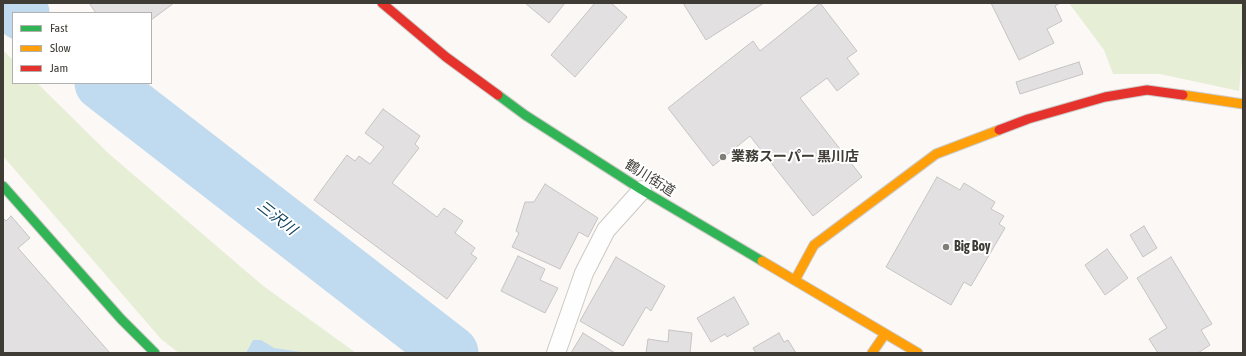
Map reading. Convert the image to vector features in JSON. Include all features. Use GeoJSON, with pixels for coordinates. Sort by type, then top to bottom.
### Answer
{"type":"FeatureCollection","features":[{"type":"Feature","properties":{"kind":"street","name":"鶴川街道"},"geometry":{"type":"LineString","coordinates":[[382,3],[446,57],[525,114],[642,190],[918,353]]}},
{"type":"Feature","properties":{"kind":"street"},"geometry":{"type":"LineString","coordinates":[[795,280],[814,245],[936,154],[1028,120],[1105,97],[1147,90],[1243,104]]}},
{"type":"Feature","properties":{"kind":"street"},"geometry":{"type":"LineString","coordinates":[[3,186],[121,319],[155,353]]}},
{"type":"Feature","properties":{"kind":"street"},"geometry":{"type":"LineString","coordinates":[[872,353],[885,334]]}},
{"type":"Feature","properties":{"kind":"lane"},"geometry":{"type":"LineString","coordinates":[[556,353],[584,273],[606,230],[642,190]]}},
{"type":"Feature","properties":{"kind":"green space"},"geometry":{"type":"Polygon","coordinates":[[[1069,3],[1243,3],[1243,50],[1239,91],[1160,74],[1113,74],[1104,50],[1069,3]]]}},
{"type":"Feature","properties":{"kind":"green space"},"geometry":{"type":"Polygon","coordinates":[[[3,50],[12,59],[12,84],[38,84],[108,153],[262,285],[356,353],[179,353],[161,339],[3,156],[3,50]]]}},
{"type":"Feature","properties":{"kind":"water"},"geometry":{"type":"Polygon","coordinates":[[[253,340],[261,340],[274,348],[308,353],[246,353],[253,340]]]}},
{"type":"Feature","properties":{"kind":"building"},"geometry":{"type":"Polygon","coordinates":[[[89,3],[174,3],[152,19],[152,12],[95,12],[89,3]]]}},
{"type":"Feature","properties":{"kind":"building"},"geometry":{"type":"Polygon","coordinates":[[[525,3],[565,3],[549,23],[525,3]]]}},
{"type":"Feature","properties":{"kind":"building"},"geometry":{"type":"Polygon","coordinates":[[[595,3],[611,3],[627,17],[575,77],[551,55],[595,3]]]}},
{"type":"Feature","properties":{"kind":"building"},"geometry":{"type":"Polygon","coordinates":[[[683,3],[764,3],[706,40],[683,3]]]}},
{"type":"Feature","properties":{"kind":"building"},"geometry":{"type":"Polygon","coordinates":[[[820,3],[857,51],[847,58],[859,74],[837,91],[827,78],[800,98],[862,177],[813,216],[750,136],[713,166],[668,108],[753,41],[760,51],[820,3]]]}},
{"type":"Feature","properties":{"kind":"building"},"geometry":{"type":"Polygon","coordinates":[[[991,3],[1060,3],[1055,6],[1062,21],[1047,29],[1054,43],[1019,60],[991,3]]]}},
{"type":"Feature","properties":{"kind":"building"},"geometry":{"type":"Polygon","coordinates":[[[1079,62],[1083,74],[1020,94],[1016,82],[1079,62]]]}},
{"type":"Feature","properties":{"kind":"building"},"geometry":{"type":"Polygon","coordinates":[[[383,109],[420,136],[415,144],[419,148],[392,183],[437,217],[444,208],[463,221],[455,233],[475,248],[471,254],[477,258],[447,299],[314,200],[347,155],[355,161],[359,156],[370,164],[384,147],[365,133],[383,109]]]}},
{"type":"Feature","properties":{"kind":"building","name":"Big Boy"},"geometry":{"type":"Polygon","coordinates":[[[937,177],[960,190],[964,183],[995,202],[991,209],[1004,216],[999,224],[1005,228],[971,286],[964,282],[951,305],[886,267],[937,177]]]}},
{"type":"Feature","properties":{"kind":"building"},"geometry":{"type":"Polygon","coordinates":[[[545,184],[598,218],[588,237],[579,232],[560,269],[512,247],[519,233],[516,231],[525,202],[534,202],[545,184]]]}},
{"type":"Feature","properties":{"kind":"building"},"geometry":{"type":"Polygon","coordinates":[[[11,216],[30,238],[18,248],[110,353],[3,353],[3,218],[6,221],[11,216]]]}},
{"type":"Feature","properties":{"kind":"building"},"geometry":{"type":"Polygon","coordinates":[[[1144,226],[1157,248],[1143,257],[1130,235],[1144,226]]]}},
{"type":"Feature","properties":{"kind":"building"},"geometry":{"type":"Polygon","coordinates":[[[1107,249],[1128,278],[1105,295],[1085,265],[1107,249]]]}},
{"type":"Feature","properties":{"kind":"building"},"geometry":{"type":"Polygon","coordinates":[[[518,256],[545,269],[540,280],[558,288],[545,313],[501,291],[518,256]]]}},
{"type":"Feature","properties":{"kind":"building"},"geometry":{"type":"Polygon","coordinates":[[[616,257],[665,286],[651,311],[646,307],[623,346],[580,321],[616,257]]]}},
{"type":"Feature","properties":{"kind":"building"},"geometry":{"type":"Polygon","coordinates":[[[1171,257],[1212,324],[1201,330],[1210,345],[1198,353],[1158,353],[1149,339],[1167,328],[1137,278],[1171,257]]]}},
{"type":"Feature","properties":{"kind":"building"},"geometry":{"type":"Polygon","coordinates":[[[734,297],[749,324],[727,337],[725,334],[711,342],[697,318],[734,297]]]}},
{"type":"Feature","properties":{"kind":"building"},"geometry":{"type":"Polygon","coordinates":[[[669,330],[692,333],[690,353],[646,353],[648,339],[668,342],[669,330]]]}},
{"type":"Feature","properties":{"kind":"building"},"geometry":{"type":"Polygon","coordinates":[[[583,333],[615,353],[571,353],[583,333]]]}},
{"type":"Feature","properties":{"kind":"building"},"geometry":{"type":"Polygon","coordinates":[[[779,333],[784,342],[788,340],[796,353],[756,353],[753,348],[779,333]]]}},
{"type":"Feature","properties":{"kind":"waterway","name":"三沢川"},"geometry":{"type":"LineString","coordinates":[[12,3],[21,12]]}},
{"type":"Feature","properties":{"kind":"waterway","name":"三沢川"},"geometry":{"type":"LineString","coordinates":[[103,84],[451,353]]}},
{"type":"Feature","properties":{"kind":"traffic: fast"},"geometry":{"type":"LineString","coordinates":[[498,95],[525,115],[642,190],[762,261]]}},
{"type":"Feature","properties":{"kind":"traffic: fast"},"geometry":{"type":"LineString","coordinates":[[3,186],[121,319],[155,353]]}},
{"type":"Feature","properties":{"kind":"traffic: slow"},"geometry":{"type":"LineString","coordinates":[[1183,95],[1243,104]]}},
{"type":"Feature","properties":{"kind":"traffic: slow"},"geometry":{"type":"LineString","coordinates":[[795,280],[814,245],[936,154],[999,130]]}},
{"type":"Feature","properties":{"kind":"traffic: slow"},"geometry":{"type":"LineString","coordinates":[[762,261],[918,353]]}},
{"type":"Feature","properties":{"kind":"traffic: slow"},"geometry":{"type":"LineString","coordinates":[[872,353],[885,334]]}},
{"type":"Feature","properties":{"kind":"traffic: jam"},"geometry":{"type":"LineString","coordinates":[[382,3],[446,57],[498,95]]}},
{"type":"Feature","properties":{"kind":"traffic: jam"},"geometry":{"type":"LineString","coordinates":[[999,130],[1028,119],[1105,97],[1147,90],[1183,95]]}},
{"type":"Feature","properties":{"kind":"place","name":"業務スーパー 黒川店"},"geometry":{"type":"Point","coordinates":[723,157]}},
{"type":"Feature","properties":{"kind":"place","name":"Big Boy"},"geometry":{"type":"Point","coordinates":[946,247]}}]}
